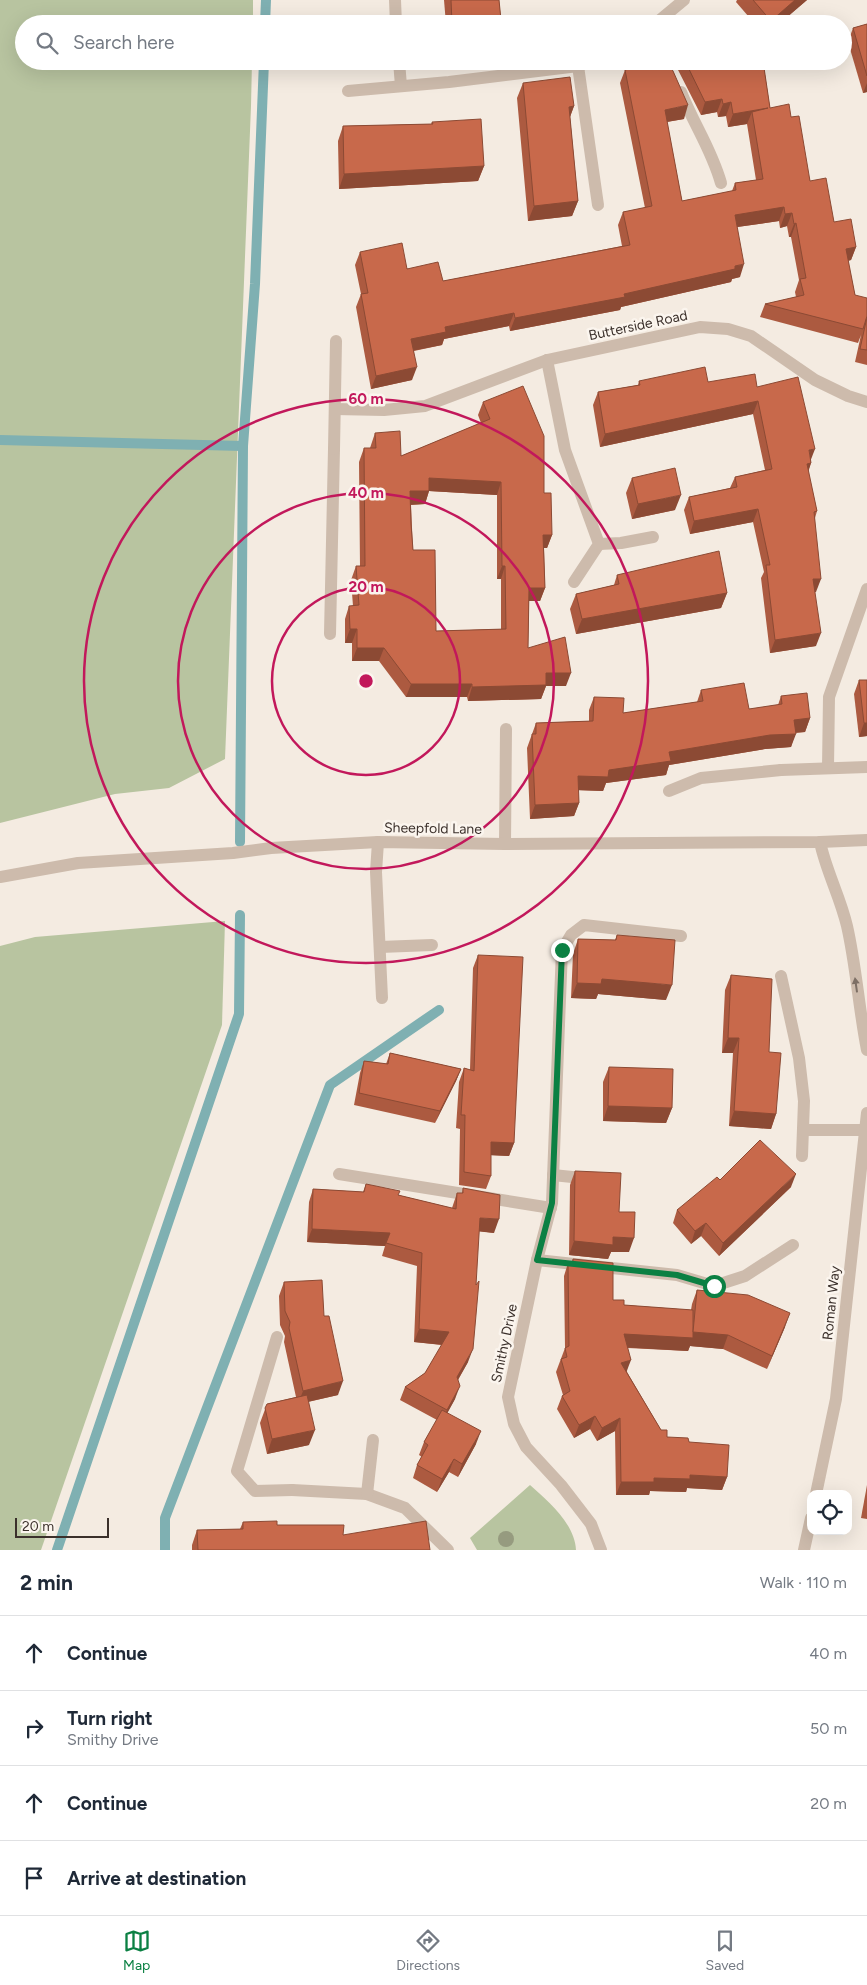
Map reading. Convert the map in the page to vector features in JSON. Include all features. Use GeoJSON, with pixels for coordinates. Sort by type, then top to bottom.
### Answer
{"type":"FeatureCollection","features":[{"type":"Feature","properties":{"kind":"street"},"geometry":{"type":"LineString","coordinates":[[394,0],[395,15]]}},
{"type":"Feature","properties":{"kind":"street"},"geometry":{"type":"LineString","coordinates":[[666,15],[684,0]]}},
{"type":"Feature","properties":{"kind":"street"},"geometry":{"type":"LineString","coordinates":[[400,70],[401,86]]}},
{"type":"Feature","properties":{"kind":"street"},"geometry":{"type":"LineString","coordinates":[[348,91],[449,82],[546,70]]}},
{"type":"Feature","properties":{"kind":"street"},"geometry":{"type":"LineString","coordinates":[[579,70],[598,205]]}},
{"type":"Feature","properties":{"kind":"street"},"geometry":{"type":"LineString","coordinates":[[675,80],[687,109],[714,158],[721,183]]}},
{"type":"Feature","properties":{"kind":"street","name":"Butterside Road"},"geometry":{"type":"LineString","coordinates":[[335,410],[384,410],[425,406],[547,360],[700,327],[728,329],[751,336],[815,380],[848,396],[867,402]]}},
{"type":"Feature","properties":{"kind":"street"},"geometry":{"type":"LineString","coordinates":[[330,634],[336,341]]}},
{"type":"Feature","properties":{"kind":"street"},"geometry":{"type":"LineString","coordinates":[[547,360],[565,450],[599,544]]}},
{"type":"Feature","properties":{"kind":"street"},"geometry":{"type":"LineString","coordinates":[[599,544],[621,544],[653,537]]}},
{"type":"Feature","properties":{"kind":"street"},"geometry":{"type":"LineString","coordinates":[[574,582],[599,544]]}},
{"type":"Feature","properties":{"kind":"street"},"geometry":{"type":"LineString","coordinates":[[828,768],[829,697],[867,589]]}},
{"type":"Feature","properties":{"kind":"street"},"geometry":{"type":"LineString","coordinates":[[505,844],[506,729]]}},
{"type":"Feature","properties":{"kind":"street"},"geometry":{"type":"LineString","coordinates":[[669,791],[701,778],[781,770],[867,767]]}},
{"type":"Feature","properties":{"kind":"street","name":"Sheepfold Lane"},"geometry":{"type":"LineString","coordinates":[[0,876],[78,863],[233,854],[271,848],[378,842],[505,844],[867,840]]}},
{"type":"Feature","properties":{"kind":"street"},"geometry":{"type":"LineString","coordinates":[[378,842],[376,872],[382,998]]}},
{"type":"Feature","properties":{"kind":"street"},"geometry":{"type":"LineString","coordinates":[[820,842],[825,865],[839,894],[848,927],[867,1050]]}},
{"type":"Feature","properties":{"kind":"street","name":"Smithy Drive"},"geometry":{"type":"LineString","coordinates":[[601,1550],[591,1524],[561,1485],[526,1447],[514,1424],[508,1398],[537,1260],[551,1208],[562,950],[571,935],[584,925],[681,936]]}},
{"type":"Feature","properties":{"kind":"street"},"geometry":{"type":"LineString","coordinates":[[380,947],[432,945]]}},
{"type":"Feature","properties":{"kind":"street"},"geometry":{"type":"LineString","coordinates":[[781,976],[800,1058],[804,1101],[802,1156]]}},
{"type":"Feature","properties":{"kind":"street","name":"Roman Way"},"geometry":{"type":"LineString","coordinates":[[817,1490],[836,1400],[862,1190],[867,1113]]}},
{"type":"Feature","properties":{"kind":"street"},"geometry":{"type":"LineString","coordinates":[[803,1130],[866,1130]]}},
{"type":"Feature","properties":{"kind":"street"},"geometry":{"type":"LineString","coordinates":[[339,1174],[551,1208]]}},
{"type":"Feature","properties":{"kind":"street"},"geometry":{"type":"LineString","coordinates":[[553,1175],[600,1180]]}},
{"type":"Feature","properties":{"kind":"street"},"geometry":{"type":"LineString","coordinates":[[537,1260],[677,1275],[714,1286],[745,1276],[793,1245]]}},
{"type":"Feature","properties":{"kind":"street"},"geometry":{"type":"LineString","coordinates":[[277,1337],[237,1471],[255,1491],[292,1490],[367,1494],[405,1508],[448,1550]]}},
{"type":"Feature","properties":{"kind":"street"},"geometry":{"type":"LineString","coordinates":[[367,1494],[373,1440]]}},
{"type":"Feature","properties":{"kind":"street"},"geometry":{"type":"LineString","coordinates":[[804,1550],[807,1535]]}},
{"type":"Feature","properties":{"kind":"green space"},"geometry":{"type":"Polygon","coordinates":[[[0,0],[253,0],[253,15],[15,15],[15,70],[252,70],[225,759],[169,788],[115,794],[0,823],[0,0]]]}},
{"type":"Feature","properties":{"kind":"green space"},"geometry":{"type":"Polygon","coordinates":[[[225,921],[222,1025],[41,1550],[0,1550],[0,946],[35,937],[225,921]]]}},
{"type":"Feature","properties":{"kind":"green space"},"geometry":{"type":"Polygon","coordinates":[[[530,1485],[566,1522],[571,1531],[576,1550],[477,1550],[470,1538],[530,1485]]]}},
{"type":"Feature","properties":{"kind":"building"},"geometry":{"type":"Polygon","coordinates":[[[451,0],[499,0],[500,15],[452,15],[451,0]]]}},
{"type":"Feature","properties":{"kind":"building"},"geometry":{"type":"Polygon","coordinates":[[[753,0],[795,0],[778,15],[766,15],[753,0]]]}},
{"type":"Feature","properties":{"kind":"building"},"geometry":{"type":"Polygon","coordinates":[[[867,24],[867,76],[853,28],[867,24]]]}},
{"type":"Feature","properties":{"kind":"building"},"geometry":{"type":"Polygon","coordinates":[[[625,70],[672,70],[688,105],[665,110],[682,201],[736,190],[735,183],[763,179],[752,112],[768,108],[733,114],[731,102],[723,104],[722,99],[705,102],[689,70],[764,70],[770,108],[789,104],[791,117],[799,116],[810,181],[826,178],[834,222],[851,219],[856,247],[846,249],[855,295],[867,298],[867,316],[863,329],[765,304],[804,295],[800,279],[806,278],[796,223],[794,224],[792,213],[785,214],[784,207],[735,215],[744,264],[735,266],[735,269],[624,294],[625,297],[515,318],[514,313],[445,327],[446,332],[411,339],[417,367],[376,376],[361,294],[368,293],[360,252],[402,243],[407,269],[438,262],[443,281],[630,245],[623,212],[652,206],[625,70]]]}},
{"type":"Feature","properties":{"kind":"building"},"geometry":{"type":"Polygon","coordinates":[[[570,77],[574,106],[569,107],[578,201],[534,206],[523,83],[570,77]]]}},
{"type":"Feature","properties":{"kind":"building"},"geometry":{"type":"Polygon","coordinates":[[[481,119],[484,166],[344,174],[343,126],[433,124],[432,122],[481,119]]]}},
{"type":"Feature","properties":{"kind":"building"},"geometry":{"type":"Polygon","coordinates":[[[867,317],[867,350],[860,349],[867,317]]]}},
{"type":"Feature","properties":{"kind":"building"},"geometry":{"type":"Polygon","coordinates":[[[705,367],[708,382],[755,374],[757,387],[798,377],[815,449],[809,450],[811,463],[807,464],[817,511],[814,512],[821,579],[813,579],[821,633],[775,640],[766,565],[770,565],[758,509],[694,521],[689,497],[737,487],[735,477],[772,469],[758,401],[605,434],[598,392],[640,385],[639,381],[705,367]]]}},
{"type":"Feature","properties":{"kind":"building"},"geometry":{"type":"Polygon","coordinates":[[[523,386],[544,436],[544,493],[551,493],[552,535],[543,535],[545,588],[529,588],[528,648],[565,637],[571,673],[546,673],[546,685],[472,687],[472,684],[411,684],[384,648],[357,648],[357,629],[350,629],[349,606],[359,605],[356,566],[365,566],[364,448],[376,448],[375,433],[400,431],[401,456],[490,419],[483,402],[523,386]],[[429,478],[429,491],[410,491],[413,550],[435,550],[436,631],[506,629],[505,566],[502,566],[501,482],[429,478]]]}},
{"type":"Feature","properties":{"kind":"building"},"geometry":{"type":"Polygon","coordinates":[[[675,468],[681,495],[638,504],[632,478],[675,468]]]}},
{"type":"Feature","properties":{"kind":"building"},"geometry":{"type":"Polygon","coordinates":[[[719,551],[727,593],[582,619],[576,594],[619,584],[617,575],[719,551]]]}},
{"type":"Feature","properties":{"kind":"building"},"geometry":{"type":"Polygon","coordinates":[[[859,680],[867,680],[867,723],[864,723],[859,680]]]}},
{"type":"Feature","properties":{"kind":"building"},"geometry":{"type":"Polygon","coordinates":[[[744,683],[749,709],[782,704],[781,696],[807,693],[810,718],[794,720],[796,734],[770,735],[669,752],[671,761],[609,770],[608,777],[578,776],[579,803],[535,805],[532,734],[536,734],[536,723],[593,721],[594,697],[624,698],[623,713],[703,701],[701,690],[744,683]]]}},
{"type":"Feature","properties":{"kind":"building"},"geometry":{"type":"Polygon","coordinates":[[[617,935],[675,940],[672,985],[602,979],[601,984],[577,983],[578,939],[616,940],[617,935]]]}},
{"type":"Feature","properties":{"kind":"building"},"geometry":{"type":"Polygon","coordinates":[[[478,955],[523,957],[514,1143],[491,1142],[491,1176],[464,1172],[465,1115],[461,1115],[464,1068],[474,1071],[478,955]]]}},
{"type":"Feature","properties":{"kind":"building"},"geometry":{"type":"Polygon","coordinates":[[[731,975],[772,979],[769,1052],[781,1053],[776,1114],[734,1111],[739,1038],[728,1038],[731,975]]]}},
{"type":"Feature","properties":{"kind":"building"},"geometry":{"type":"Polygon","coordinates":[[[390,1053],[461,1069],[440,1111],[359,1093],[364,1061],[388,1064],[390,1053]]]}},
{"type":"Feature","properties":{"kind":"building"},"geometry":{"type":"Polygon","coordinates":[[[609,1067],[673,1069],[672,1108],[608,1106],[609,1067]]]}},
{"type":"Feature","properties":{"kind":"building"},"geometry":{"type":"Polygon","coordinates":[[[760,1140],[796,1174],[723,1243],[706,1223],[695,1231],[677,1210],[717,1177],[720,1180],[760,1140]]]}},
{"type":"Feature","properties":{"kind":"building"},"geometry":{"type":"Polygon","coordinates":[[[575,1171],[621,1173],[619,1212],[635,1212],[634,1238],[613,1237],[613,1245],[574,1241],[575,1171]]]}},
{"type":"Feature","properties":{"kind":"building"},"geometry":{"type":"Polygon","coordinates":[[[366,1184],[400,1191],[398,1195],[456,1209],[457,1193],[463,1193],[463,1188],[500,1195],[499,1219],[480,1218],[476,1285],[479,1281],[473,1349],[457,1377],[460,1386],[447,1410],[405,1387],[425,1373],[449,1332],[419,1329],[422,1253],[386,1243],[390,1233],[312,1229],[313,1189],[364,1192],[366,1184]]]}},
{"type":"Feature","properties":{"kind":"building"},"geometry":{"type":"Polygon","coordinates":[[[573,1259],[613,1263],[613,1300],[624,1300],[624,1305],[693,1310],[693,1338],[624,1334],[631,1360],[621,1363],[661,1430],[667,1430],[667,1437],[688,1438],[689,1442],[729,1445],[727,1477],[690,1475],[690,1479],[654,1478],[654,1482],[621,1482],[620,1418],[602,1428],[595,1416],[579,1425],[562,1396],[570,1391],[561,1359],[567,1357],[565,1348],[569,1346],[568,1263],[573,1263],[573,1259]]]}},
{"type":"Feature","properties":{"kind":"building"},"geometry":{"type":"Polygon","coordinates":[[[322,1280],[324,1316],[329,1316],[343,1381],[303,1391],[289,1328],[290,1322],[285,1311],[284,1282],[322,1280]]]}},
{"type":"Feature","properties":{"kind":"building"},"geometry":{"type":"Polygon","coordinates":[[[697,1290],[748,1295],[790,1313],[772,1356],[728,1335],[693,1332],[697,1290]]]}},
{"type":"Feature","properties":{"kind":"building"},"geometry":{"type":"Polygon","coordinates":[[[307,1395],[315,1430],[272,1439],[265,1408],[267,1404],[307,1395]]]}},
{"type":"Feature","properties":{"kind":"building"},"geometry":{"type":"Polygon","coordinates":[[[442,1410],[481,1431],[462,1464],[454,1459],[442,1479],[417,1465],[428,1445],[424,1442],[442,1410]]]}},
{"type":"Feature","properties":{"kind":"building"},"geometry":{"type":"Polygon","coordinates":[[[277,1521],[277,1525],[344,1525],[343,1535],[426,1521],[430,1550],[198,1550],[197,1530],[243,1529],[243,1522],[277,1521]]]}},
{"type":"Feature","properties":{"kind":"waterway"},"geometry":{"type":"LineString","coordinates":[[265,15],[266,0]]}},
{"type":"Feature","properties":{"kind":"waterway"},"geometry":{"type":"LineString","coordinates":[[240,842],[243,446],[255,284],[264,70]]}},
{"type":"Feature","properties":{"kind":"waterway"},"geometry":{"type":"LineString","coordinates":[[0,440],[243,446]]}},
{"type":"Feature","properties":{"kind":"waterway"},"geometry":{"type":"LineString","coordinates":[[57,1550],[239,1014],[240,915]]}},
{"type":"Feature","properties":{"kind":"waterway"},"geometry":{"type":"LineString","coordinates":[[165,1550],[165,1518],[330,1085],[439,1010]]}},
{"type":"Feature","properties":{"kind":"route"},"geometry":{"type":"LineString","coordinates":[[562,950],[552,1203],[549,1221],[537,1260],[677,1275],[714,1286]]}}]}
